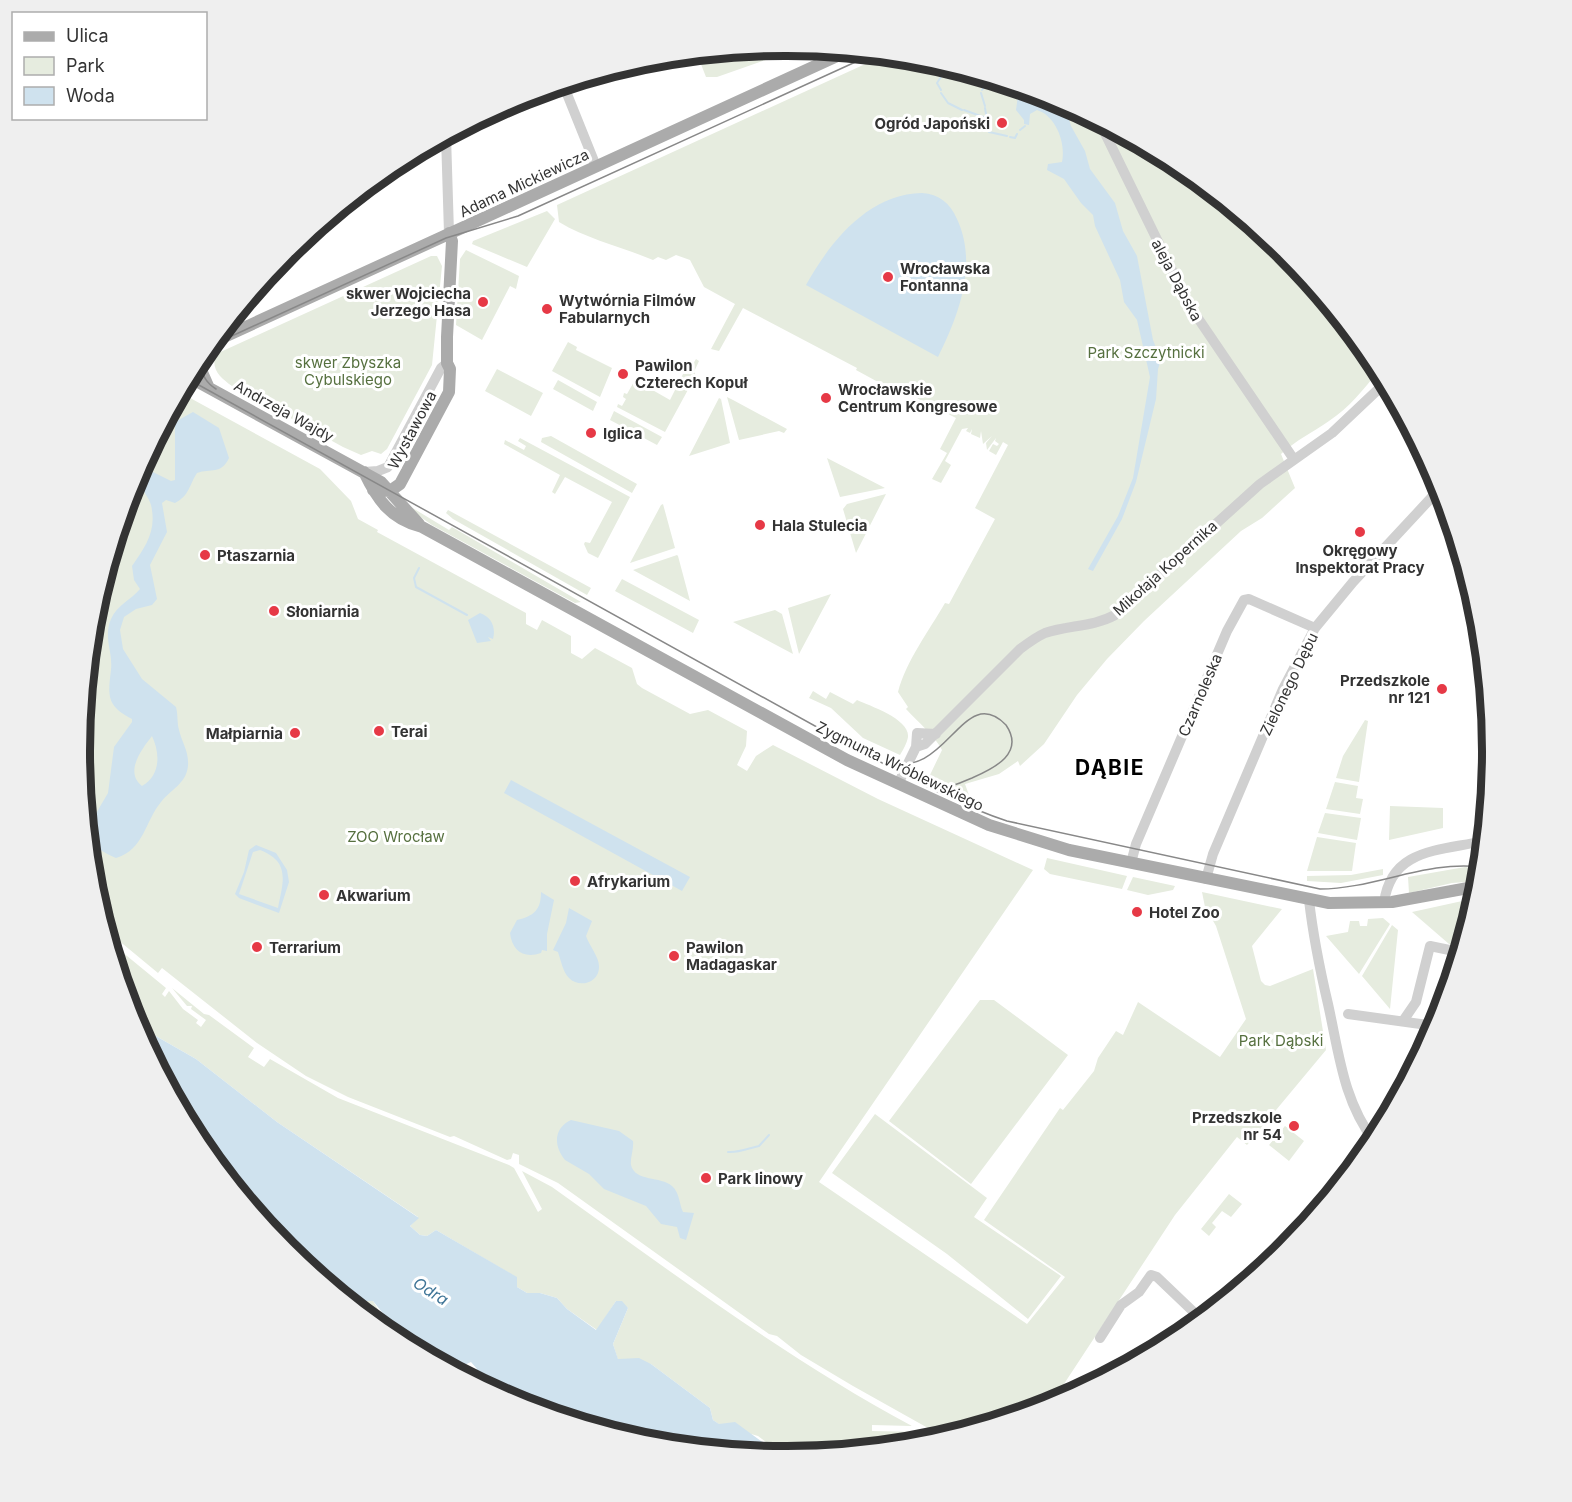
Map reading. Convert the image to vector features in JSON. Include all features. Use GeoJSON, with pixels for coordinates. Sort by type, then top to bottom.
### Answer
{"type":"FeatureCollection","features":[{"type":"Feature","properties":{"kind":"main road","name":"Adama Mickiewicza"},"geometry":{"type":"LineString","coordinates":[[232,330],[834,57]]}},
{"type":"Feature","properties":{"kind":"main road","name":"Wystawowa"},"geometry":{"type":"LineString","coordinates":[[373,490],[390,491],[404,478],[448,395],[450,369],[447,363],[452,242],[449,233]]}},
{"type":"Feature","properties":{"kind":"main road"},"geometry":{"type":"LineString","coordinates":[[203,374],[208,386]]}},
{"type":"Feature","properties":{"kind":"main road","name":"Andrzeja Wajdy"},"geometry":{"type":"LineString","coordinates":[[198,381],[364,472],[381,482],[390,491]]}},
{"type":"Feature","properties":{"kind":"main road"},"geometry":{"type":"LineString","coordinates":[[364,472],[373,490]]}},
{"type":"Feature","properties":{"kind":"main road","name":"Zygmunta Wróblewskiego"},"geometry":{"type":"LineString","coordinates":[[373,490],[382,505],[392,514],[422,527],[782,725],[898,784],[989,825],[1069,850],[1309,900],[1348,904],[1384,903],[1468,888]]}},
{"type":"Feature","properties":{"kind":"main road","name":"Zygmunta Wróblewskiego"},"geometry":{"type":"LineString","coordinates":[[390,491],[422,527]]}},
{"type":"Feature","properties":{"kind":"street"},"geometry":{"type":"LineString","coordinates":[[566,91],[596,166]]}},
{"type":"Feature","properties":{"kind":"street","name":"aleja Dąbska"},"geometry":{"type":"LineString","coordinates":[[1104,133],[1189,305],[1293,458]]}},
{"type":"Feature","properties":{"kind":"street"},"geometry":{"type":"LineString","coordinates":[[446,144],[449,233]]}},
{"type":"Feature","properties":{"kind":"street","name":"Wystawowa"},"geometry":{"type":"LineString","coordinates":[[364,472],[381,471],[391,464],[441,368],[447,363]]}},
{"type":"Feature","properties":{"kind":"street","name":"Mikołaja Kopernika"},"geometry":{"type":"LineString","coordinates":[[916,747],[925,744],[936,734],[1020,649],[1047,633],[1102,622],[1115,615],[1257,487],[1293,458],[1332,433],[1379,389]]}},
{"type":"Feature","properties":{"kind":"street","name":"Zielonego Dębu"},"geometry":{"type":"LineString","coordinates":[[1206,879],[1213,854],[1275,708],[1315,628],[1353,582],[1433,497]]}},
{"type":"Feature","properties":{"kind":"street","name":"Czarnoleska"},"geometry":{"type":"LineString","coordinates":[[1131,862],[1136,844],[1206,680],[1244,600],[1249,599],[1315,628]]}},
{"type":"Feature","properties":{"kind":"street"},"geometry":{"type":"LineString","coordinates":[[898,784],[916,747],[917,734],[936,734]]}},
{"type":"Feature","properties":{"kind":"street"},"geometry":{"type":"LineString","coordinates":[[1384,903],[1398,869],[1408,859],[1476,843]]}},
{"type":"Feature","properties":{"kind":"street"},"geometry":{"type":"LineString","coordinates":[[1309,900],[1317,956],[1343,1078],[1355,1113],[1368,1131]]}},
{"type":"Feature","properties":{"kind":"street"},"geometry":{"type":"LineString","coordinates":[[1403,1021],[1416,1002],[1430,946],[1452,951]]}},
{"type":"Feature","properties":{"kind":"street"},"geometry":{"type":"LineString","coordinates":[[1348,1014],[1426,1024]]}},
{"type":"Feature","properties":{"kind":"street"},"geometry":{"type":"LineString","coordinates":[[1100,1338],[1121,1305],[1139,1292],[1151,1275],[1194,1313]]}},
{"type":"Feature","properties":{"kind":"green space"},"geometry":{"type":"Polygon","coordinates":[[[777,56],[717,77],[706,77],[700,61],[777,56]]]}},
{"type":"Feature","properties":{"kind":"green space","name":"Park Szczytnicki"},"geometry":{"type":"Polygon","coordinates":[[[873,61],[922,69],[1010,92],[1052,108],[1094,127],[1172,173],[1245,228],[1278,259],[1338,328],[1372,378],[1343,410],[1281,454],[1295,488],[1262,518],[1241,531],[1144,621],[1107,659],[1077,695],[1044,744],[1020,766],[1018,761],[999,774],[965,784],[970,798],[929,777],[942,750],[931,734],[906,709],[908,707],[898,692],[912,658],[945,603],[949,604],[995,519],[975,508],[1008,445],[1003,442],[996,455],[989,451],[993,444],[997,446],[999,444],[995,441],[996,438],[987,450],[986,443],[992,436],[983,444],[981,431],[980,438],[971,434],[972,429],[970,433],[966,431],[968,428],[962,429],[945,461],[951,465],[941,483],[932,479],[947,453],[940,449],[956,418],[891,385],[889,388],[856,370],[857,368],[743,308],[719,351],[711,349],[735,304],[704,287],[690,260],[676,255],[666,260],[658,257],[653,260],[581,233],[559,222],[557,205],[873,61]]]}},
{"type":"Feature","properties":{"kind":"green space"},"geometry":{"type":"Polygon","coordinates":[[[547,211],[555,219],[527,267],[472,244],[473,241],[547,211]]]}},
{"type":"Feature","properties":{"kind":"green space","name":"skwer Wojciecha Jerzego Hasa"},"geometry":{"type":"Polygon","coordinates":[[[466,250],[519,276],[516,289],[510,286],[482,340],[456,325],[460,259],[466,250]]]}},
{"type":"Feature","properties":{"kind":"green space","name":"skwer Zbyszka Cybulskiego"},"geometry":{"type":"Polygon","coordinates":[[[431,256],[437,256],[442,266],[432,365],[387,449],[381,454],[372,451],[361,455],[343,447],[232,386],[218,373],[214,364],[216,354],[431,256]]]}},
{"type":"Feature","properties":{"kind":"green space"},"geometry":{"type":"Polygon","coordinates":[[[568,342],[577,347],[576,350],[612,368],[600,397],[552,371],[568,342]]]}},
{"type":"Feature","properties":{"kind":"green space"},"geometry":{"type":"Polygon","coordinates":[[[696,359],[699,361],[694,372],[696,375],[665,432],[617,407],[618,404],[622,406],[626,399],[623,397],[624,393],[627,394],[635,380],[670,400],[689,362],[693,364],[696,359]]]}},
{"type":"Feature","properties":{"kind":"green space"},"geometry":{"type":"Polygon","coordinates":[[[497,369],[543,393],[531,416],[485,391],[497,369]]]}},
{"type":"Feature","properties":{"kind":"green space"},"geometry":{"type":"Polygon","coordinates":[[[558,380],[597,402],[593,411],[553,389],[558,380]]]}},
{"type":"Feature","properties":{"kind":"green space","name":"ZOO Wrocław"},"geometry":{"type":"Polygon","coordinates":[[[188,397],[320,469],[351,501],[358,519],[378,530],[377,532],[526,613],[526,624],[537,630],[542,620],[571,636],[571,653],[582,659],[595,648],[632,668],[637,684],[642,688],[690,714],[708,710],[747,731],[746,746],[737,765],[747,771],[756,756],[773,745],[878,799],[1033,870],[819,1182],[1027,1324],[1065,1277],[984,1220],[1060,1108],[1063,1110],[1094,1071],[1098,1058],[1116,1031],[1123,1035],[1138,1002],[1220,1057],[1246,1019],[1216,926],[1205,907],[1202,892],[1282,909],[1252,946],[1261,981],[1270,986],[1313,969],[1326,1050],[1247,1145],[1237,1137],[1175,1215],[1062,1387],[1065,1388],[1010,1410],[933,1431],[801,1355],[777,1336],[769,1334],[558,1183],[519,1164],[519,1155],[513,1153],[511,1159],[507,1160],[454,1136],[450,1137],[348,1097],[306,1076],[257,1043],[162,968],[158,973],[116,938],[114,931],[96,842],[90,751],[92,706],[96,660],[104,615],[127,527],[162,443],[188,397]]]}},
{"type":"Feature","properties":{"kind":"green space"},"geometry":{"type":"Polygon","coordinates":[[[727,397],[787,429],[784,433],[779,431],[739,440],[727,397]]]}},
{"type":"Feature","properties":{"kind":"green space"},"geometry":{"type":"Polygon","coordinates":[[[719,398],[730,443],[689,456],[719,398]]]}},
{"type":"Feature","properties":{"kind":"green space"},"geometry":{"type":"Polygon","coordinates":[[[614,411],[662,437],[657,445],[610,420],[614,411]]]}},
{"type":"Feature","properties":{"kind":"green space"},"geometry":{"type":"Polygon","coordinates":[[[551,436],[637,484],[632,493],[541,442],[542,438],[551,436]]]}},
{"type":"Feature","properties":{"kind":"green space"},"geometry":{"type":"Polygon","coordinates":[[[520,438],[630,497],[598,558],[588,553],[584,544],[585,542],[590,543],[612,502],[565,477],[555,494],[552,492],[560,475],[504,444],[505,440],[524,450],[526,446],[518,441],[520,438]]]}},
{"type":"Feature","properties":{"kind":"green space"},"geometry":{"type":"Polygon","coordinates":[[[827,458],[885,488],[840,497],[827,458]]]}},
{"type":"Feature","properties":{"kind":"green space"},"geometry":{"type":"Polygon","coordinates":[[[886,494],[856,553],[843,509],[847,504],[886,494]]]}},
{"type":"Feature","properties":{"kind":"green space"},"geometry":{"type":"Polygon","coordinates":[[[663,504],[675,548],[630,563],[661,505],[663,504]]]}},
{"type":"Feature","properties":{"kind":"green space"},"geometry":{"type":"Polygon","coordinates":[[[411,507],[449,530],[452,527],[581,602],[575,603],[432,525],[409,509],[411,507]]]}},
{"type":"Feature","properties":{"kind":"green space"},"geometry":{"type":"Polygon","coordinates":[[[448,510],[591,588],[587,595],[453,519],[446,513],[448,510]]]}},
{"type":"Feature","properties":{"kind":"green space"},"geometry":{"type":"Polygon","coordinates":[[[678,556],[690,601],[633,570],[678,556]]]}},
{"type":"Feature","properties":{"kind":"green space"},"geometry":{"type":"Polygon","coordinates":[[[622,579],[699,620],[693,633],[615,591],[622,579]]]}},
{"type":"Feature","properties":{"kind":"green space"},"geometry":{"type":"Polygon","coordinates":[[[831,594],[799,654],[788,608],[831,594]]]}},
{"type":"Feature","properties":{"kind":"green space"},"geometry":{"type":"Polygon","coordinates":[[[775,610],[782,614],[793,654],[733,622],[775,610]]]}},
{"type":"Feature","properties":{"kind":"green space"},"geometry":{"type":"Polygon","coordinates":[[[813,691],[826,699],[830,692],[853,704],[857,700],[903,724],[908,737],[900,755],[863,738],[831,708],[809,698],[813,691]]]}},
{"type":"Feature","properties":{"kind":"green space"},"geometry":{"type":"Polygon","coordinates":[[[1365,720],[1368,721],[1359,782],[1336,778],[1343,756],[1365,720]]]}},
{"type":"Feature","properties":{"kind":"green space"},"geometry":{"type":"Polygon","coordinates":[[[1335,782],[1358,786],[1356,798],[1363,799],[1360,814],[1326,809],[1335,782]]]}},
{"type":"Feature","properties":{"kind":"green space"},"geometry":{"type":"Polygon","coordinates":[[[1390,806],[1443,808],[1443,828],[1389,840],[1390,806]]]}},
{"type":"Feature","properties":{"kind":"green space"},"geometry":{"type":"Polygon","coordinates":[[[1325,813],[1361,818],[1357,840],[1318,833],[1325,813]]]}},
{"type":"Feature","properties":{"kind":"green space"},"geometry":{"type":"Polygon","coordinates":[[[1317,837],[1356,843],[1352,871],[1307,871],[1317,837]]]}},
{"type":"Feature","properties":{"kind":"green space"},"geometry":{"type":"Polygon","coordinates":[[[1047,858],[1127,876],[1122,889],[1050,874],[1044,869],[1047,858]]]}},
{"type":"Feature","properties":{"kind":"green space"},"geometry":{"type":"Polygon","coordinates":[[[1471,868],[1469,882],[1452,883],[1409,893],[1408,877],[1471,868]]]}},
{"type":"Feature","properties":{"kind":"green space"},"geometry":{"type":"Polygon","coordinates":[[[1383,869],[1383,875],[1341,883],[1307,881],[1307,876],[1351,875],[1383,869]]]}},
{"type":"Feature","properties":{"kind":"green space"},"geometry":{"type":"Polygon","coordinates":[[[1133,877],[1175,886],[1173,890],[1148,895],[1127,890],[1133,877]]]}},
{"type":"Feature","properties":{"kind":"green space"},"geometry":{"type":"Polygon","coordinates":[[[1465,900],[1454,945],[1449,944],[1412,912],[1465,900]]]}},
{"type":"Feature","properties":{"kind":"green space"},"geometry":{"type":"Polygon","coordinates":[[[1383,918],[1390,924],[1359,974],[1326,936],[1348,932],[1350,921],[1359,921],[1360,926],[1367,926],[1368,919],[1383,918]]]}},
{"type":"Feature","properties":{"kind":"green space"},"geometry":{"type":"Polygon","coordinates":[[[1392,925],[1398,930],[1390,1009],[1362,976],[1392,925]]]}},
{"type":"Feature","properties":{"kind":"green space"},"geometry":{"type":"Polygon","coordinates":[[[120,950],[166,988],[162,994],[165,997],[169,991],[183,1009],[198,1020],[196,1023],[201,1027],[206,1020],[191,1009],[192,1006],[187,1006],[172,988],[204,1014],[209,1015],[254,1048],[248,1057],[264,1067],[270,1059],[338,1098],[509,1165],[514,1168],[538,1212],[542,1209],[522,1171],[552,1187],[773,1342],[865,1400],[912,1426],[872,1425],[872,1431],[923,1433],[877,1441],[831,1445],[771,1446],[758,1436],[720,1425],[713,1420],[710,1408],[651,1364],[618,1360],[613,1344],[628,1308],[616,1301],[597,1330],[567,1309],[557,1298],[540,1293],[527,1293],[517,1287],[516,1277],[436,1230],[427,1236],[420,1235],[410,1226],[418,1217],[277,1122],[196,1059],[154,1035],[143,1017],[120,950]]]}},
{"type":"Feature","properties":{"kind":"green space"},"geometry":{"type":"Polygon","coordinates":[[[980,1000],[994,1000],[1068,1055],[971,1184],[889,1121],[980,1000]]]}},
{"type":"Feature","properties":{"kind":"green space"},"geometry":{"type":"Polygon","coordinates":[[[875,1114],[987,1198],[974,1217],[1061,1276],[1028,1319],[947,1254],[832,1173],[875,1114]]]}},
{"type":"Feature","properties":{"kind":"green space"},"geometry":{"type":"Polygon","coordinates":[[[1285,1126],[1304,1141],[1289,1161],[1269,1145],[1285,1126]]]}},
{"type":"Feature","properties":{"kind":"green space"},"geometry":{"type":"Polygon","coordinates":[[[1229,1194],[1242,1204],[1231,1217],[1222,1211],[1212,1223],[1216,1227],[1209,1236],[1201,1229],[1229,1194]]]}},
{"type":"Feature","properties":{"kind":"green space"},"geometry":{"type":"Polygon","coordinates":[[[361,1301],[373,1301],[388,1321],[361,1301]]]}},
{"type":"Feature","properties":{"kind":"water"},"geometry":{"type":"Polygon","coordinates":[[[1018,95],[1068,115],[1085,151],[1090,169],[1115,203],[1123,231],[1137,256],[1153,340],[1161,360],[1158,369],[1156,399],[1136,482],[1122,519],[1093,571],[1088,569],[1118,516],[1133,478],[1150,377],[1137,320],[1124,302],[1120,280],[1095,226],[1093,215],[1081,203],[1064,179],[1047,170],[1048,164],[1062,162],[1061,139],[1058,131],[1044,113],[1037,110],[1030,114],[1029,125],[1024,124],[1024,120],[1016,110],[1018,95]]]}},
{"type":"Feature","properties":{"kind":"water","name":"Wrocławska Fontanna"},"geometry":{"type":"Polygon","coordinates":[[[922,193],[939,197],[951,208],[963,236],[966,254],[966,271],[959,307],[938,357],[806,285],[839,237],[868,211],[902,195],[922,193]]]}},
{"type":"Feature","properties":{"kind":"water"},"geometry":{"type":"Polygon","coordinates":[[[193,412],[219,428],[229,458],[219,469],[197,473],[180,500],[175,503],[166,500],[162,503],[167,532],[150,565],[157,599],[152,605],[136,609],[124,617],[120,630],[123,649],[142,679],[176,707],[178,727],[188,761],[187,772],[181,782],[165,797],[133,849],[116,858],[97,846],[94,817],[108,793],[114,747],[132,719],[117,709],[109,693],[111,663],[108,632],[114,614],[140,589],[134,580],[132,566],[146,545],[153,522],[151,505],[143,490],[143,485],[153,472],[171,481],[175,480],[175,422],[193,412]],[[152,736],[135,767],[137,780],[142,786],[156,770],[156,749],[152,736]]]}},
{"type":"Feature","properties":{"kind":"water"},"geometry":{"type":"Polygon","coordinates":[[[480,613],[490,620],[494,635],[493,639],[488,637],[491,641],[477,643],[468,620],[480,613]]]}},
{"type":"Feature","properties":{"kind":"water"},"geometry":{"type":"Polygon","coordinates":[[[511,780],[690,877],[682,891],[504,793],[511,780]]]}},
{"type":"Feature","properties":{"kind":"water"},"geometry":{"type":"Polygon","coordinates":[[[256,845],[276,853],[287,870],[289,882],[279,913],[239,898],[235,894],[244,872],[249,850],[256,845]],[[260,850],[253,852],[239,894],[278,908],[283,881],[281,867],[270,855],[260,850]]]}},
{"type":"Feature","properties":{"kind":"water"},"geometry":{"type":"Polygon","coordinates":[[[541,892],[554,900],[547,934],[547,951],[542,950],[541,953],[535,955],[524,954],[513,945],[510,933],[517,920],[532,914],[538,908],[541,892]]]}},
{"type":"Feature","properties":{"kind":"water"},"geometry":{"type":"Polygon","coordinates":[[[569,908],[592,921],[586,936],[599,966],[593,980],[584,983],[578,983],[569,978],[558,952],[553,950],[566,923],[569,908]]]}},
{"type":"Feature","properties":{"kind":"water","name":"Odra"},"geometry":{"type":"Polygon","coordinates":[[[148,1029],[154,1035],[196,1059],[277,1122],[419,1218],[410,1226],[420,1235],[427,1236],[436,1230],[517,1277],[517,1287],[527,1293],[540,1293],[557,1298],[567,1309],[596,1330],[616,1301],[622,1301],[628,1308],[613,1344],[618,1359],[639,1358],[651,1364],[710,1408],[713,1420],[719,1424],[735,1422],[767,1446],[695,1441],[606,1423],[562,1410],[478,1375],[477,1369],[471,1362],[462,1366],[438,1353],[393,1324],[373,1301],[361,1301],[327,1274],[263,1210],[208,1137],[184,1099],[148,1029]]]}},
{"type":"Feature","properties":{"kind":"water"},"geometry":{"type":"Polygon","coordinates":[[[571,1120],[619,1131],[633,1141],[631,1165],[633,1170],[638,1174],[672,1186],[678,1195],[683,1212],[694,1213],[686,1240],[680,1238],[677,1227],[661,1224],[646,1206],[604,1189],[589,1174],[565,1160],[558,1149],[557,1137],[565,1123],[571,1120]]]}},
{"type":"Feature","properties":{"kind":"waterway"},"geometry":{"type":"LineString","coordinates":[[941,90],[937,83],[943,74]]}},
{"type":"Feature","properties":{"kind":"waterway"},"geometry":{"type":"LineString","coordinates":[[982,90],[986,85]]}},
{"type":"Feature","properties":{"kind":"waterway"},"geometry":{"type":"LineString","coordinates":[[941,93],[948,103],[962,110]]}},
{"type":"Feature","properties":{"kind":"waterway"},"geometry":{"type":"LineString","coordinates":[[981,93],[985,106]]}},
{"type":"Feature","properties":{"kind":"waterway"},"geometry":{"type":"LineString","coordinates":[[985,108],[989,132],[1007,136]]}},
{"type":"Feature","properties":{"kind":"waterway"},"geometry":{"type":"LineString","coordinates":[[964,110],[986,118]]}},
{"type":"Feature","properties":{"kind":"waterway"},"geometry":{"type":"LineString","coordinates":[[1020,130],[1025,126]]}},
{"type":"Feature","properties":{"kind":"waterway"},"geometry":{"type":"LineString","coordinates":[[1010,137],[1015,138],[1017,134]]}},
{"type":"Feature","properties":{"kind":"waterway"},"geometry":{"type":"LineString","coordinates":[[419,568],[414,578],[416,587],[467,615]]}},
{"type":"Feature","properties":{"kind":"waterway"},"geometry":{"type":"LineString","coordinates":[[728,1152],[759,1146],[769,1135]]}},
{"type":"Feature","properties":{"kind":"tram line"},"geometry":{"type":"LineString","coordinates":[[227,338],[446,238],[518,216],[861,60]]}},
{"type":"Feature","properties":{"kind":"tram line"},"geometry":{"type":"LineString","coordinates":[[203,373],[216,389]]}},
{"type":"Feature","properties":{"kind":"tram line"},"geometry":{"type":"LineString","coordinates":[[196,384],[871,757],[938,792],[989,815],[1007,821],[1320,889],[1360,885],[1441,867],[1472,867]]}},
{"type":"Feature","properties":{"kind":"tram line"},"geometry":{"type":"LineString","coordinates":[[888,761],[908,764],[925,758],[965,723],[978,715],[991,715],[1006,725],[1012,744],[1010,751],[998,764],[958,784],[932,788]]}},
{"type":"Feature","properties":{"kind":"place","name":"Ogród Japoński"},"geometry":{"type":"Point","coordinates":[1002,123]}},
{"type":"Feature","properties":{"kind":"place","name":"Wrocławska Fontanna"},"geometry":{"type":"Point","coordinates":[888,277]}},
{"type":"Feature","properties":{"kind":"place","name":"skwer Wojciecha Jerzego Hasa"},"geometry":{"type":"Point","coordinates":[483,302]}},
{"type":"Feature","properties":{"kind":"place","name":"Wytwórnia Filmów Fabularnych"},"geometry":{"type":"Point","coordinates":[547,309]}},
{"type":"Feature","properties":{"kind":"place","name":"Pawilon Czterech Kopuł"},"geometry":{"type":"Point","coordinates":[623,374]}},
{"type":"Feature","properties":{"kind":"place","name":"Wrocławskie Centrum Kongresowe"},"geometry":{"type":"Point","coordinates":[826,398]}},
{"type":"Feature","properties":{"kind":"place","name":"Iglica"},"geometry":{"type":"Point","coordinates":[591,433]}},
{"type":"Feature","properties":{"kind":"place","name":"Hala Stulecia"},"geometry":{"type":"Point","coordinates":[760,525]}},
{"type":"Feature","properties":{"kind":"place","name":"Okręgowy Inspektorat Pracy"},"geometry":{"type":"Point","coordinates":[1360,532]}},
{"type":"Feature","properties":{"kind":"place","name":"Ptaszarnia"},"geometry":{"type":"Point","coordinates":[205,555]}},
{"type":"Feature","properties":{"kind":"place","name":"Słoniarnia"},"geometry":{"type":"Point","coordinates":[274,611]}},
{"type":"Feature","properties":{"kind":"place","name":"Przedszkole nr 121"},"geometry":{"type":"Point","coordinates":[1442,689]}},
{"type":"Feature","properties":{"kind":"place","name":"Terai"},"geometry":{"type":"Point","coordinates":[379,731]}},
{"type":"Feature","properties":{"kind":"place","name":"Małpiarnia"},"geometry":{"type":"Point","coordinates":[295,733]}},
{"type":"Feature","properties":{"kind":"place","name":"Afrykarium"},"geometry":{"type":"Point","coordinates":[575,881]}},
{"type":"Feature","properties":{"kind":"place","name":"Akwarium"},"geometry":{"type":"Point","coordinates":[324,895]}},
{"type":"Feature","properties":{"kind":"place","name":"Hotel Zoo"},"geometry":{"type":"Point","coordinates":[1137,912]}},
{"type":"Feature","properties":{"kind":"place","name":"Terrarium"},"geometry":{"type":"Point","coordinates":[257,947]}},
{"type":"Feature","properties":{"kind":"place","name":"Pawilon Madagaskar"},"geometry":{"type":"Point","coordinates":[674,956]}},
{"type":"Feature","properties":{"kind":"place","name":"Przedszkole nr 54"},"geometry":{"type":"Point","coordinates":[1294,1126]}},
{"type":"Feature","properties":{"kind":"place","name":"Park linowy"},"geometry":{"type":"Point","coordinates":[706,1178]}},
{"type":"Feature","properties":{"kind":"district","name":"DĄBIE"},"geometry":{"type":"Point","coordinates":[1110,767]}},
{"type":"Feature","properties":{"kind":"park label","name":"Park Dąbski"},"geometry":{"type":"Point","coordinates":[1281,1040]}}]}
